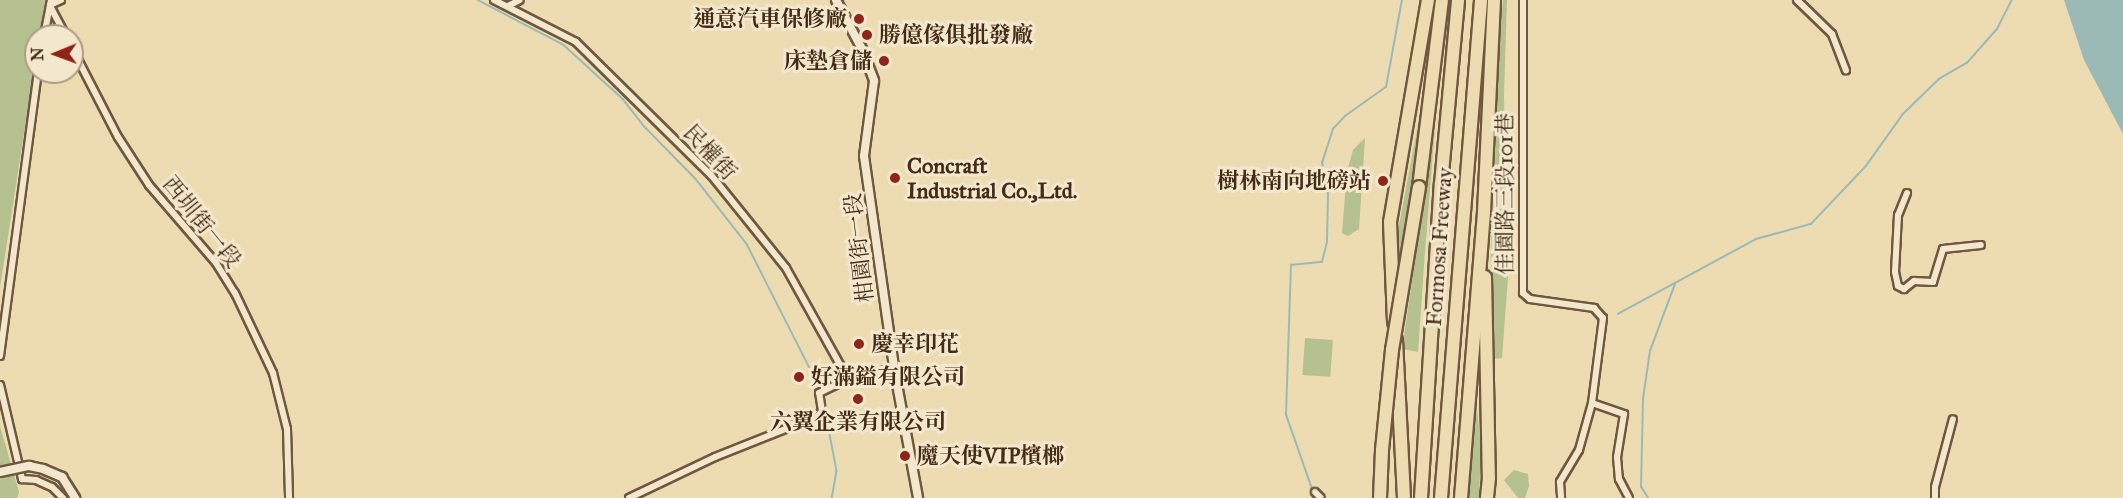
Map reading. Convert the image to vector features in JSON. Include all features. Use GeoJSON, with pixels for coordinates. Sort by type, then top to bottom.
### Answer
{"type":"FeatureCollection","features":[{"type":"Feature","properties":{"kind":"highway"},"geometry":{"type":"LineString","coordinates":[[1404,498],[1400,393],[1391,288],[1390,222],[1428,0]]}},
{"type":"Feature","properties":{"kind":"highway"},"geometry":{"type":"LineString","coordinates":[[1380,498],[1382,450],[1392,350],[1419,187],[1442,0]]}},
{"type":"Feature","properties":{"kind":"highway","name":"Formosa Freeway"},"geometry":{"type":"LineString","coordinates":[[1421,498],[1442,184],[1458,0]]}},
{"type":"Feature","properties":{"kind":"highway","name":"Formosa Freeway"},"geometry":{"type":"LineString","coordinates":[[1441,498],[1481,0]]}},
{"type":"Feature","properties":{"kind":"highway"},"geometry":{"type":"LineString","coordinates":[[1461,496],[1484,212],[1494,0]]}},
{"type":"Feature","properties":{"kind":"highway"},"geometry":{"type":"LineString","coordinates":[[1484,212],[1490,478],[1487,498]]}},
{"type":"Feature","properties":{"kind":"street"},"geometry":{"type":"LineString","coordinates":[[51,3],[61,0]]}},
{"type":"Feature","properties":{"kind":"street","name":"民權街"},"geometry":{"type":"LineString","coordinates":[[494,0],[576,42],[711,176],[786,268],[848,380]]}},
{"type":"Feature","properties":{"kind":"street"},"geometry":{"type":"LineString","coordinates":[[508,6],[520,0]]}},
{"type":"Feature","properties":{"kind":"street","name":"柑園街一段"},"geometry":{"type":"LineString","coordinates":[[837,0],[862,49],[874,81],[864,156],[894,368],[918,498]]}},
{"type":"Feature","properties":{"kind":"street","name":"佳園路三段101巷"},"geometry":{"type":"LineString","coordinates":[[1523,0],[1523,293],[1530,299],[1594,308],[1603,318],[1592,403],[1579,450],[1560,482],[1561,498]]}},
{"type":"Feature","properties":{"kind":"street"},"geometry":{"type":"LineString","coordinates":[[1797,0],[1832,34],[1846,70]]}},
{"type":"Feature","properties":{"kind":"street"},"geometry":{"type":"LineString","coordinates":[[47,24],[51,3]]}},
{"type":"Feature","properties":{"kind":"street"},"geometry":{"type":"LineString","coordinates":[[51,3],[61,24]]}},
{"type":"Feature","properties":{"kind":"street","name":"西圳街一段"},"geometry":{"type":"LineString","coordinates":[[84,71],[118,137],[148,185],[216,262],[235,293],[273,373],[287,429],[289,498]]}},
{"type":"Feature","properties":{"kind":"street"},"geometry":{"type":"LineString","coordinates":[[0,356],[36,84]]}},
{"type":"Feature","properties":{"kind":"street"},"geometry":{"type":"LineString","coordinates":[[1907,193],[1898,216],[1895,272],[1898,286],[1904,290],[1914,281],[1933,282],[1943,249],[1981,245]]}},
{"type":"Feature","properties":{"kind":"street"},"geometry":{"type":"LineString","coordinates":[[628,498],[715,457],[818,416],[822,411],[819,393],[848,380],[894,368]]}},
{"type":"Feature","properties":{"kind":"street"},"geometry":{"type":"LineString","coordinates":[[0,385],[3,406],[19,457],[22,479],[36,480],[52,487],[63,498]]}},
{"type":"Feature","properties":{"kind":"street"},"geometry":{"type":"LineString","coordinates":[[1592,403],[1624,414],[1617,457],[1619,479],[1629,498]]}},
{"type":"Feature","properties":{"kind":"street"},"geometry":{"type":"LineString","coordinates":[[1935,498],[1935,486],[1953,419]]}},
{"type":"Feature","properties":{"kind":"street"},"geometry":{"type":"LineString","coordinates":[[0,472],[29,466],[43,469],[62,477],[75,498]]}},
{"type":"Feature","properties":{"kind":"street"},"geometry":{"type":"LineString","coordinates":[[1315,492],[1321,498]]}},
{"type":"Feature","properties":{"kind":"green space"},"geometry":{"type":"Polygon","coordinates":[[[0,0],[45,0],[41,24],[24,24],[24,84],[32,84],[0,288],[0,0]]]}},
{"type":"Feature","properties":{"kind":"green space"},"geometry":{"type":"Polygon","coordinates":[[[1503,0],[1507,0],[1504,96],[1508,277],[1502,358],[1494,359],[1490,318],[1491,236],[1495,178],[1496,65],[1503,0]]]}},
{"type":"Feature","properties":{"kind":"green space"},"geometry":{"type":"Polygon","coordinates":[[[1430,60],[1427,108],[1397,295],[1394,252],[1430,60]]]}},
{"type":"Feature","properties":{"kind":"green space"},"geometry":{"type":"Polygon","coordinates":[[[1435,128],[1425,252],[1418,352],[1402,349],[1435,128]]]}},
{"type":"Feature","properties":{"kind":"green space"},"geometry":{"type":"Polygon","coordinates":[[[1365,138],[1359,229],[1348,236],[1342,233],[1347,172],[1353,150],[1365,138]]]}},
{"type":"Feature","properties":{"kind":"green space"},"geometry":{"type":"Polygon","coordinates":[[[1305,338],[1333,340],[1330,377],[1302,375],[1305,338]]]}},
{"type":"Feature","properties":{"kind":"green space"},"geometry":{"type":"Polygon","coordinates":[[[1475,393],[1481,444],[1479,498],[1466,498],[1475,393]]]}},
{"type":"Feature","properties":{"kind":"green space"},"geometry":{"type":"Polygon","coordinates":[[[0,426],[19,492],[17,498],[0,498],[0,426]]]}},
{"type":"Feature","properties":{"kind":"green space"},"geometry":{"type":"Polygon","coordinates":[[[1514,470],[1528,474],[1529,486],[1525,498],[1518,498],[1504,480],[1514,470]]]}},
{"type":"Feature","properties":{"kind":"water"},"geometry":{"type":"Polygon","coordinates":[[[2064,0],[2123,0],[2123,134],[2084,60],[2064,0]]]}},
{"type":"Feature","properties":{"kind":"waterway"},"geometry":{"type":"LineString","coordinates":[[478,0],[564,45],[623,99],[646,128],[696,179],[747,244],[820,388]]}},
{"type":"Feature","properties":{"kind":"waterway"},"geometry":{"type":"LineString","coordinates":[[1313,492],[1286,415],[1291,265],[1322,262],[1327,242],[1328,193],[1322,163],[1333,129],[1345,116],[1386,87],[1402,0]]}},
{"type":"Feature","properties":{"kind":"waterway"},"geometry":{"type":"LineString","coordinates":[[1618,314],[1756,239],[1811,224],[1866,166],[1903,114],[1939,79],[1967,63],[1997,29],[2012,0]]}},
{"type":"Feature","properties":{"kind":"waterway"},"geometry":{"type":"LineString","coordinates":[[1648,498],[1641,487],[1643,399],[1650,351],[1675,284]]}},
{"type":"Feature","properties":{"kind":"waterway"},"geometry":{"type":"LineString","coordinates":[[822,393],[837,471],[832,498]]}},
{"type":"Feature","properties":{"kind":"place","name":"通意汽車保修廠"},"geometry":{"type":"Point","coordinates":[859,19]}},
{"type":"Feature","properties":{"kind":"place","name":"勝億傢俱批發廠"},"geometry":{"type":"Point","coordinates":[867,35]}},
{"type":"Feature","properties":{"kind":"place","name":"床墊倉儲"},"geometry":{"type":"Point","coordinates":[884,61]}},
{"type":"Feature","properties":{"kind":"place","name":"Concraft Industrial Co.,Ltd."},"geometry":{"type":"Point","coordinates":[895,178]}},
{"type":"Feature","properties":{"kind":"place","name":"樹林南向地磅站"},"geometry":{"type":"Point","coordinates":[1383,181]}},
{"type":"Feature","properties":{"kind":"place","name":"慶幸印花"},"geometry":{"type":"Point","coordinates":[859,344]}},
{"type":"Feature","properties":{"kind":"place","name":"好滿鎰有限公司"},"geometry":{"type":"Point","coordinates":[799,377]}},
{"type":"Feature","properties":{"kind":"place","name":"六翼企業有限公司"},"geometry":{"type":"Point","coordinates":[858,399]}},
{"type":"Feature","properties":{"kind":"place","name":"魔天使VIP檳榔"},"geometry":{"type":"Point","coordinates":[905,456]}}]}
